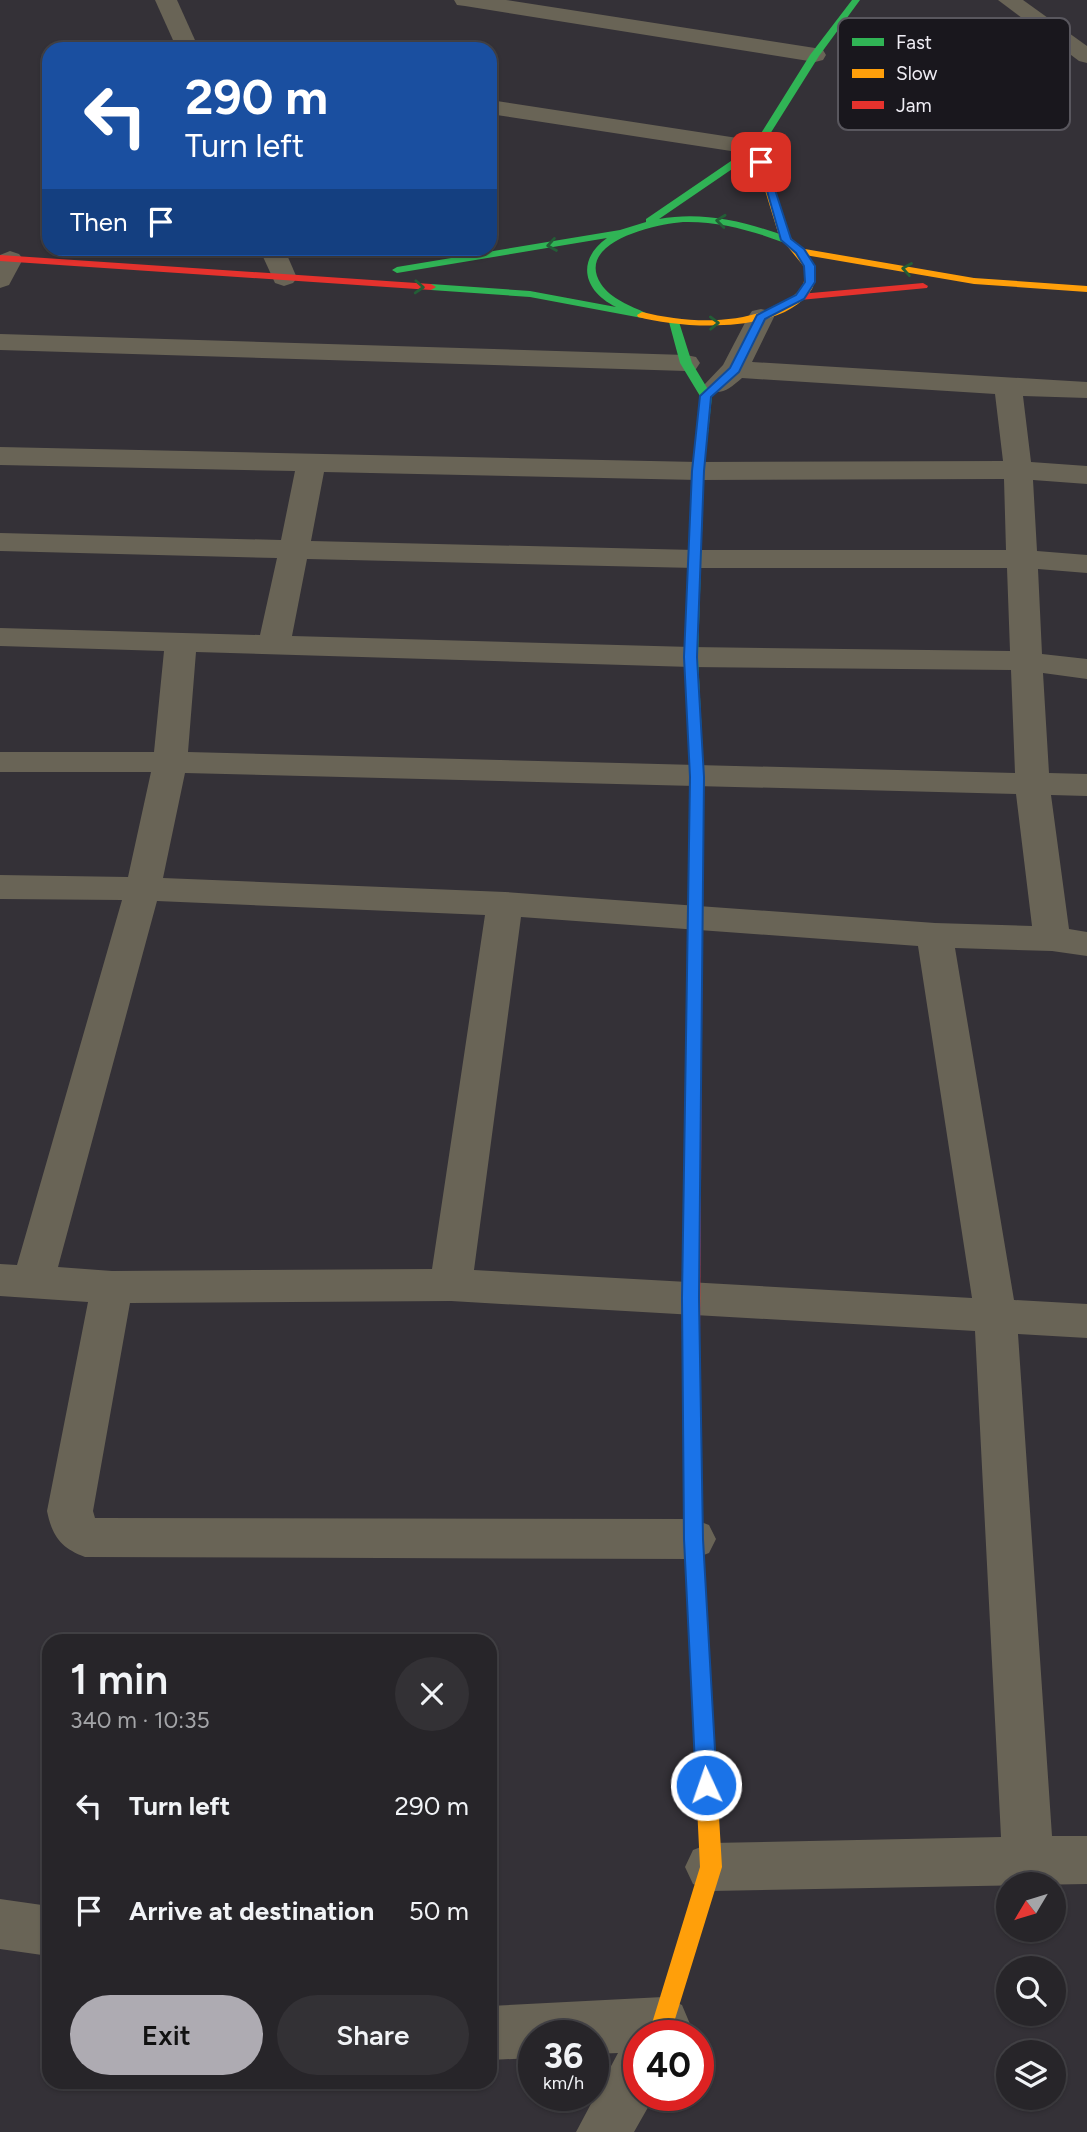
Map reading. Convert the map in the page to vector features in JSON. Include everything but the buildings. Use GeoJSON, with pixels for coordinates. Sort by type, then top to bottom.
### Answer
{"type":"FeatureCollection","features":[{"type":"Feature","properties":{"kind":"main road"},"geometry":{"type":"LineString","coordinates":[[843,18],[856,0]]}},
{"type":"Feature","properties":{"kind":"main road"},"geometry":{"type":"LineString","coordinates":[[645,224],[757,148],[815,55],[838,24]]}},
{"type":"Feature","properties":{"kind":"main road"},"geometry":{"type":"LineString","coordinates":[[757,148],[786,240]]}},
{"type":"Feature","properties":{"kind":"main road"},"geometry":{"type":"LineString","coordinates":[[497,253],[619,233],[645,224],[685,219],[727,221],[765,230],[786,240],[800,251],[810,266],[810,282],[800,297]]}},
{"type":"Feature","properties":{"kind":"main road"},"geometry":{"type":"LineString","coordinates":[[619,233],[597,248],[588,265],[592,283],[609,300],[637,314]]}},
{"type":"Feature","properties":{"kind":"main road"},"geometry":{"type":"LineString","coordinates":[[800,251],[974,281],[1087,289]]}},
{"type":"Feature","properties":{"kind":"main road"},"geometry":{"type":"LineString","coordinates":[[326,282],[481,256]]}},
{"type":"Feature","properties":{"kind":"main road"},"geometry":{"type":"LineString","coordinates":[[3,266],[284,278],[530,294],[674,322],[719,324],[761,317],[800,297],[974,281]]}},
{"type":"Feature","properties":{"kind":"main road"},"geometry":{"type":"LineString","coordinates":[[661,2020],[711,1867],[694,1539],[690,1298],[697,777],[691,657],[698,471],[706,396],[686,363],[674,322]]}},
{"type":"Feature","properties":{"kind":"street"},"geometry":{"type":"LineString","coordinates":[[166,0],[185,42]]}},
{"type":"Feature","properties":{"kind":"street"},"geometry":{"type":"LineString","coordinates":[[465,0],[815,55]]}},
{"type":"Feature","properties":{"kind":"street"},"geometry":{"type":"LineString","coordinates":[[1009,0],[1034,18]]}},
{"type":"Feature","properties":{"kind":"street"},"geometry":{"type":"LineString","coordinates":[[1070,44],[1087,56]]}},
{"type":"Feature","properties":{"kind":"street"},"geometry":{"type":"LineString","coordinates":[[497,108],[757,148]]}},
{"type":"Feature","properties":{"kind":"street"},"geometry":{"type":"LineString","coordinates":[[274,256],[284,278]]}},
{"type":"Feature","properties":{"kind":"street"},"geometry":{"type":"LineString","coordinates":[[706,396],[735,369],[761,317]]}},
{"type":"Feature","properties":{"kind":"street"},"geometry":{"type":"LineString","coordinates":[[0,342],[686,363]]}},
{"type":"Feature","properties":{"kind":"street"},"geometry":{"type":"LineString","coordinates":[[735,369],[1087,390]]}},
{"type":"Feature","properties":{"kind":"street"},"geometry":{"type":"LineString","coordinates":[[1008,387],[1018,470],[1032,782],[1052,939]]}},
{"type":"Feature","properties":{"kind":"street"},"geometry":{"type":"LineString","coordinates":[[0,456],[311,465],[698,471],[1018,470],[1087,475]]}},
{"type":"Feature","properties":{"kind":"street"},"geometry":{"type":"LineString","coordinates":[[274,646],[311,465]]}},
{"type":"Feature","properties":{"kind":"street"},"geometry":{"type":"LineString","coordinates":[[0,542],[695,559],[1022,559],[1087,564]]}},
{"type":"Feature","properties":{"kind":"street"},"geometry":{"type":"LineString","coordinates":[[0,636],[181,644],[691,657],[1025,661],[1087,668]]}},
{"type":"Feature","properties":{"kind":"street"},"geometry":{"type":"LineString","coordinates":[[181,644],[170,762],[143,889],[17,1281],[112,1287],[451,1285],[1087,1321]]}},
{"type":"Feature","properties":{"kind":"street"},"geometry":{"type":"LineString","coordinates":[[0,762],[170,762],[1087,785]]}},
{"type":"Feature","properties":{"kind":"street"},"geometry":{"type":"LineString","coordinates":[[0,887],[143,889],[506,904],[935,935],[1052,939],[1087,944]]}},
{"type":"Feature","properties":{"kind":"street"},"geometry":{"type":"LineString","coordinates":[[451,1285],[506,904]]}},
{"type":"Feature","properties":{"kind":"street"},"geometry":{"type":"LineString","coordinates":[[935,935],[996,1317],[1028,1861]]}},
{"type":"Feature","properties":{"kind":"street"},"geometry":{"type":"LineString","coordinates":[[112,1287],[70,1511],[73,1526],[85,1537],[694,1539]]}},
{"type":"Feature","properties":{"kind":"street"},"geometry":{"type":"LineString","coordinates":[[711,1867],[1087,1860]]}},
{"type":"Feature","properties":{"kind":"street"},"geometry":{"type":"LineString","coordinates":[[0,1924],[42,1930]]}},
{"type":"Feature","properties":{"kind":"street"},"geometry":{"type":"LineString","coordinates":[[497,2033],[623,2041]]}},
{"type":"Feature","properties":{"kind":"street"},"geometry":{"type":"LineString","coordinates":[[604,2132],[623,2097]]}},
{"type":"Feature","properties":{"kind":"traffic: fast"},"geometry":{"type":"LineString","coordinates":[[843,18],[856,0]]}},
{"type":"Feature","properties":{"kind":"traffic: fast"},"geometry":{"type":"LineString","coordinates":[[650,221],[757,148],[815,55],[838,24]]}},
{"type":"Feature","properties":{"kind":"traffic: fast"},"geometry":{"type":"LineString","coordinates":[[642,315],[614,302],[598,288],[591,273],[593,259],[603,246],[619,235],[640,226],[697,219],[742,225],[786,240]]}},
{"type":"Feature","properties":{"kind":"traffic: fast"},"geometry":{"type":"LineString","coordinates":[[497,253],[619,233]]}},
{"type":"Feature","properties":{"kind":"traffic: fast"},"geometry":{"type":"LineString","coordinates":[[397,270],[481,256]]}},
{"type":"Feature","properties":{"kind":"traffic: fast"},"geometry":{"type":"LineString","coordinates":[[431,287],[530,294],[637,314]]}},
{"type":"Feature","properties":{"kind":"traffic: fast"},"geometry":{"type":"LineString","coordinates":[[674,322],[686,363],[706,396],[698,471],[691,657],[697,777],[696,874]]}},
{"type":"Feature","properties":{"kind":"traffic: fast"},"geometry":{"type":"LineString","coordinates":[[691,1341],[693,1539],[700,1666]]}},
{"type":"Feature","properties":{"kind":"traffic: slow"},"geometry":{"type":"LineString","coordinates":[[642,315],[660,320],[706,324],[754,318],[776,311],[794,301],[808,287],[810,268],[784,236],[757,148]]}},
{"type":"Feature","properties":{"kind":"traffic: slow"},"geometry":{"type":"LineString","coordinates":[[800,251],[974,281],[1087,289]]}},
{"type":"Feature","properties":{"kind":"traffic: slow"},"geometry":{"type":"LineString","coordinates":[[664,2020],[711,1867],[700,1666]]}},
{"type":"Feature","properties":{"kind":"traffic: jam"},"geometry":{"type":"LineString","coordinates":[[0,258],[431,287]]}},
{"type":"Feature","properties":{"kind":"traffic: jam"},"geometry":{"type":"LineString","coordinates":[[800,297],[923,286]]}},
{"type":"Feature","properties":{"kind":"traffic: jam"},"geometry":{"type":"LineString","coordinates":[[691,1341],[696,874]]}},
{"type":"Feature","properties":{"kind":"route"},"geometry":{"type":"LineString","coordinates":[[706,1785],[694,1539],[690,1298],[697,777],[691,657],[698,471],[706,396],[735,369],[761,317],[800,297],[810,282],[810,266],[800,251],[786,240],[761,162]]}}]}
